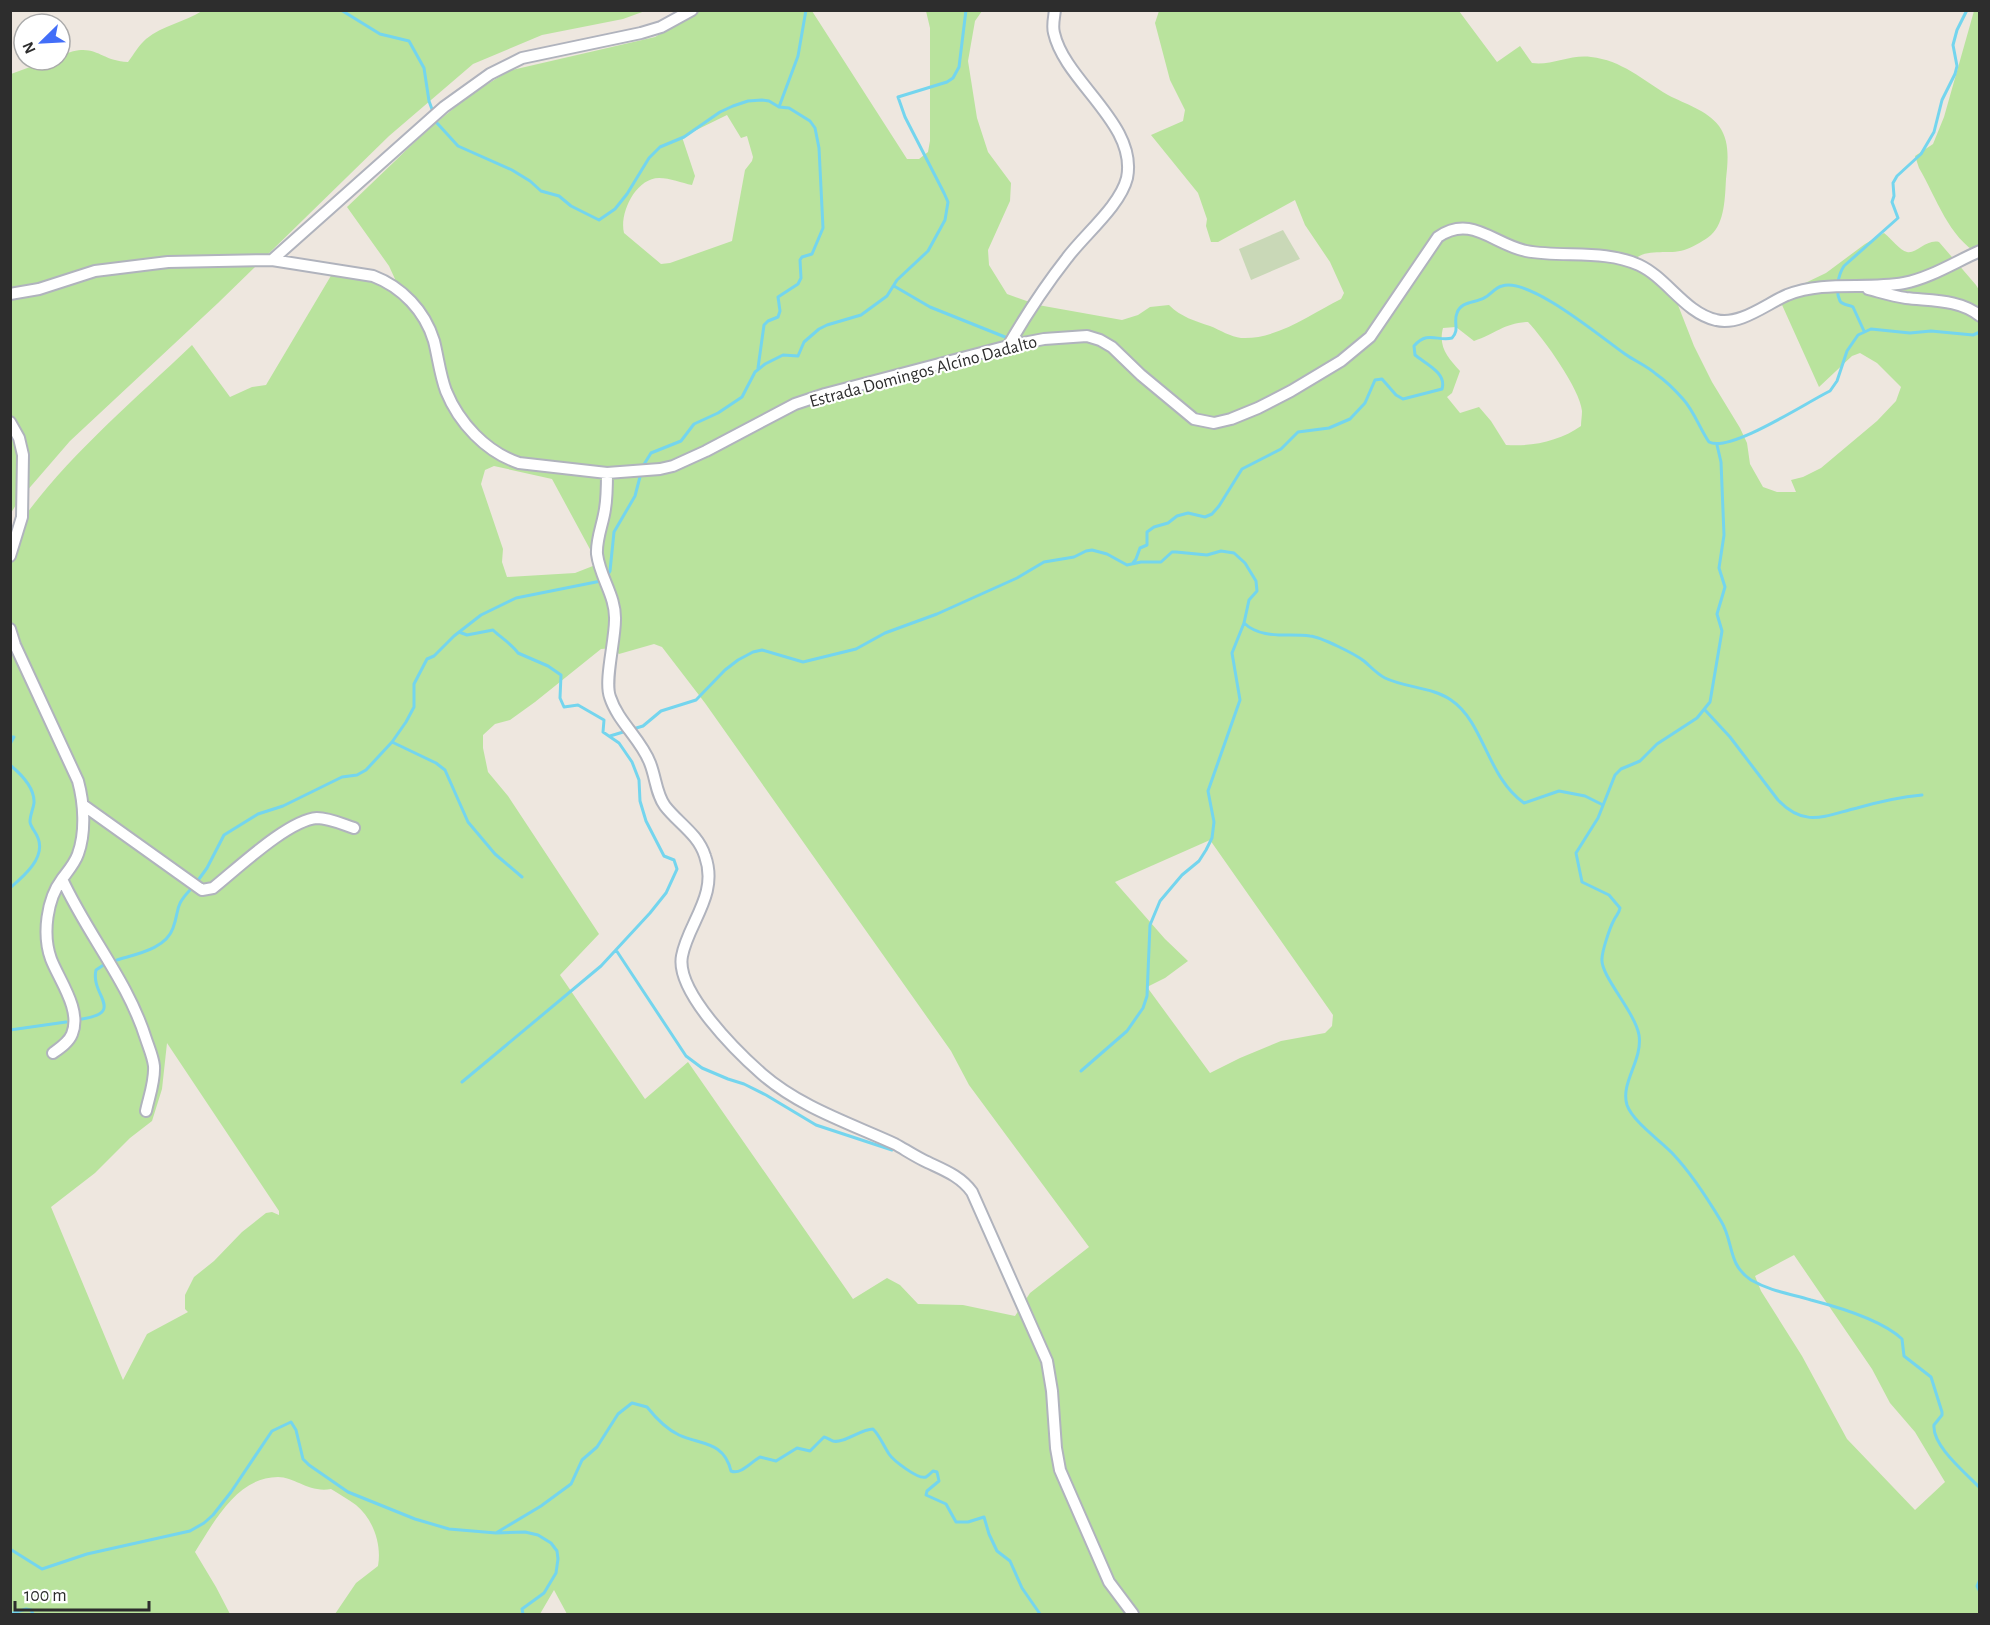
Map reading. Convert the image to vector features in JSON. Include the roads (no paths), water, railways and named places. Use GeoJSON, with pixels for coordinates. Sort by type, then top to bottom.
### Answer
{"type":"FeatureCollection","features":[{"type":"Feature","properties":{"kind":"street"},"geometry":{"type":"LineString","coordinates":[[272,260],[444,107],[490,74],[522,58],[661,27],[692,10]]}},
{"type":"Feature","properties":{"kind":"street"},"geometry":{"type":"LineString","coordinates":[[1008,346],[1034,303],[1068,256],[1117,198],[1126,178],[1128,162],[1119,135],[1107,115],[1067,64],[1058,47],[1053,31],[1055,10]]}},
{"type":"Feature","properties":{"kind":"street","name":"Estrada Domingos Alcíno Dadalto"},"geometry":{"type":"LineString","coordinates":[[10,294],[39,289],[95,271],[168,262],[272,260],[373,276],[395,287],[411,301],[433,339],[445,388],[452,404],[475,435],[490,448],[506,459],[519,464],[607,473],[644,471],[673,466],[795,404],[825,394],[1008,346],[1055,338],[1087,336],[1100,340],[1112,347],[1185,414],[1194,419],[1214,423],[1231,419],[1258,408],[1341,361],[1370,337],[1438,237],[1455,228],[1465,227],[1514,248],[1527,251],[1598,256],[1637,264],[1652,272],[1696,311],[1716,320],[1725,321],[1741,317],[1788,295],[1808,289],[1912,281],[1980,251]]}},
{"type":"Feature","properties":{"kind":"street"},"geometry":{"type":"LineString","coordinates":[[1859,286],[1906,298],[1926,299],[1962,306],[1972,309],[1980,316]]}},
{"type":"Feature","properties":{"kind":"street"},"geometry":{"type":"LineString","coordinates":[[10,422],[19,438],[23,455],[22,517],[10,556]]}},
{"type":"Feature","properties":{"kind":"street"},"geometry":{"type":"LineString","coordinates":[[607,473],[605,510],[597,550],[615,609],[614,644],[608,690],[613,704],[650,763],[663,804],[693,835],[705,854],[707,863],[705,896],[681,957],[682,974],[686,983],[697,1004],[736,1048],[762,1074],[796,1100],[898,1146],[949,1172],[964,1181],[972,1192],[1047,1361],[1052,1391],[1056,1448],[1066,1488],[1109,1582],[1132,1614]]}},
{"type":"Feature","properties":{"kind":"street"},"geometry":{"type":"LineString","coordinates":[[10,629],[15,645],[78,781],[83,805],[79,851],[54,890],[47,927],[48,948],[69,1000],[74,1026],[70,1039],[53,1053]]}},
{"type":"Feature","properties":{"kind":"street"},"geometry":{"type":"LineString","coordinates":[[83,805],[202,890],[213,888],[280,834],[299,823],[316,818],[354,828]]}},
{"type":"Feature","properties":{"kind":"street"},"geometry":{"type":"LineString","coordinates":[[62,879],[133,1004],[144,1031],[154,1066],[146,1111]]}},
{"type":"Feature","properties":{"kind":"waterway"},"geometry":{"type":"LineString","coordinates":[[341,10],[380,34],[409,41],[424,68],[433,112]]}},
{"type":"Feature","properties":{"kind":"waterway"},"geometry":{"type":"LineString","coordinates":[[779,107],[798,56],[806,10]]}},
{"type":"Feature","properties":{"kind":"waterway"},"geometry":{"type":"LineString","coordinates":[[643,466],[651,453],[681,441],[694,424],[718,413],[742,397],[755,372],[765,364],[783,355],[798,356],[804,342],[819,329],[861,315],[887,296],[897,280],[928,251],[945,220],[948,202],[905,117],[898,97],[947,82],[953,78],[959,67],[966,10]]}},
{"type":"Feature","properties":{"kind":"waterway"},"geometry":{"type":"LineString","coordinates":[[1864,331],[1853,307],[1842,303],[1838,297],[1840,274],[1844,266],[1898,218],[1892,202],[1893,183],[1897,176],[1921,154],[1934,132],[1942,100],[1955,74],[1957,66],[1953,45],[1957,30],[1967,10]]}},
{"type":"Feature","properties":{"kind":"waterway"},"geometry":{"type":"LineString","coordinates":[[435,119],[458,146],[512,170],[541,191],[559,196],[571,206],[599,220],[615,209],[649,158],[660,147],[684,137],[720,112],[748,101],[762,100],[779,107],[789,108],[810,121],[815,128],[819,148],[823,228],[812,254],[800,260],[801,278],[798,284],[778,297],[780,311],[778,317],[764,325],[758,368]]}},
{"type":"Feature","properties":{"kind":"waterway"},"geometry":{"type":"LineString","coordinates":[[894,286],[930,307],[1005,337]]}},
{"type":"Feature","properties":{"kind":"waterway"},"geometry":{"type":"LineString","coordinates":[[1133,563],[1140,548],[1147,545],[1147,532],[1154,527],[1168,523],[1177,516],[1188,513],[1205,517],[1212,514],[1242,469],[1281,449],[1298,432],[1329,428],[1350,419],[1365,403],[1375,380],[1382,379],[1396,395],[1403,399],[1442,389],[1443,383],[1439,374],[1415,355],[1414,346],[1428,337],[1452,338],[1456,332],[1456,316],[1459,309],[1484,298],[1502,286],[1514,286],[1547,299],[1652,371],[1687,404],[1709,442],[1719,443],[1750,434],[1830,391],[1837,381],[1847,351],[1858,335],[1871,329],[1973,335],[1980,332]]}},
{"type":"Feature","properties":{"kind":"waterway"},"geometry":{"type":"LineString","coordinates":[[1717,445],[1721,462],[1724,535],[1719,568],[1725,587],[1717,614],[1722,631],[1710,702],[1697,718],[1657,744],[1640,761],[1621,769],[1615,775],[1598,818],[1576,853],[1582,882],[1609,895],[1620,908],[1608,933],[1602,959],[1606,974],[1631,1016],[1639,1035],[1638,1053],[1626,1088],[1627,1105],[1635,1118],[1673,1154],[1698,1186],[1721,1221],[1734,1260],[1743,1274],[1766,1287],[1859,1315],[1883,1326],[1902,1339],[1904,1356],[1931,1377],[1942,1412],[1934,1425],[1938,1442],[1951,1459],[1980,1488]]}},
{"type":"Feature","properties":{"kind":"waterway"},"geometry":{"type":"LineString","coordinates":[[199,879],[224,835],[258,814],[283,806],[342,777],[357,775],[366,770],[392,742],[406,722],[414,707],[414,684],[427,659],[434,656],[454,636],[481,615],[516,598],[601,581],[607,576],[610,571],[614,532],[635,496],[641,473]]}},
{"type":"Feature","properties":{"kind":"waterway"},"geometry":{"type":"LineString","coordinates":[[610,736],[643,726],[661,711],[696,700],[725,670],[753,652],[762,650],[803,662],[856,649],[885,633],[937,614],[1017,578],[1044,562],[1074,557],[1092,550],[1107,554],[1127,565],[1161,562],[1172,552],[1207,555],[1221,551],[1234,553],[1245,563],[1256,581],[1257,591],[1249,600],[1244,623],[1232,653],[1240,700],[1208,791],[1214,822],[1212,838],[1199,861],[1182,875],[1160,901],[1150,925],[1147,996],[1143,1008],[1127,1031],[1081,1071]]}},
{"type":"Feature","properties":{"kind":"waterway"},"geometry":{"type":"LineString","coordinates":[[1244,623],[1267,634],[1310,636],[1322,639],[1360,658],[1385,678],[1436,692],[1451,700],[1471,722],[1502,779],[1524,803],[1559,791],[1585,796],[1603,805]]}},
{"type":"Feature","properties":{"kind":"waterway"},"geometry":{"type":"LineString","coordinates":[[459,632],[467,635],[493,630],[518,653],[548,666],[561,675],[560,698],[564,707],[578,705],[604,720],[603,732],[619,743],[632,762],[639,780],[640,801],[646,821],[664,856],[674,860],[677,869],[666,893],[601,966],[462,1082]]}},
{"type":"Feature","properties":{"kind":"waterway"},"geometry":{"type":"LineString","coordinates":[[1705,710],[1730,737],[1778,800],[1797,814],[1815,818],[1922,795]]}},
{"type":"Feature","properties":{"kind":"waterway"},"geometry":{"type":"LineString","coordinates":[[10,737],[14,737],[10,744]]}},
{"type":"Feature","properties":{"kind":"waterway"},"geometry":{"type":"LineString","coordinates":[[392,742],[436,763],[445,770],[468,822],[495,854],[522,877]]}},
{"type":"Feature","properties":{"kind":"waterway"},"geometry":{"type":"LineString","coordinates":[[10,765],[23,777],[34,797],[30,822],[40,845],[39,853],[32,866],[10,888]]}},
{"type":"Feature","properties":{"kind":"waterway"},"geometry":{"type":"LineString","coordinates":[[117,960],[150,950],[164,941],[173,928],[179,904],[190,890]]}},
{"type":"Feature","properties":{"kind":"waterway"},"geometry":{"type":"LineString","coordinates":[[616,950],[686,1056],[702,1068],[744,1084],[816,1125],[892,1150]]}},
{"type":"Feature","properties":{"kind":"waterway"},"geometry":{"type":"LineString","coordinates":[[82,1019],[102,1012],[103,1001],[95,979],[96,970],[105,964]]}},
{"type":"Feature","properties":{"kind":"waterway"},"geometry":{"type":"LineString","coordinates":[[10,1030],[66,1022]]}},
{"type":"Feature","properties":{"kind":"waterway"},"geometry":{"type":"LineString","coordinates":[[496,1533],[541,1506],[571,1484],[582,1460],[597,1447],[618,1414],[632,1403],[647,1407],[674,1432],[717,1449],[728,1461],[731,1471],[735,1472],[742,1470],[760,1457],[776,1461],[797,1448],[810,1451],[824,1437],[837,1441],[873,1429],[889,1454],[906,1469],[922,1477],[926,1477],[933,1471],[937,1472],[939,1481],[927,1491],[926,1495],[946,1504],[956,1522],[968,1522],[984,1517],[997,1551],[1010,1561],[1022,1588],[1040,1614]]}},
{"type":"Feature","properties":{"kind":"waterway"},"geometry":{"type":"LineString","coordinates":[[10,1549],[42,1569],[87,1554],[190,1531],[213,1515],[272,1431],[291,1422],[296,1430],[303,1459],[348,1492],[415,1519],[449,1529],[496,1533],[525,1532],[538,1535],[551,1543],[557,1551],[556,1573],[544,1593],[522,1609],[523,1614]]}},
{"type":"Feature","properties":{"kind":"waterway"},"geometry":{"type":"LineString","coordinates":[[1980,1579],[1977,1586],[1980,1592]]}},
{"type":"Feature","properties":{"kind":"waterway"},"geometry":{"type":"LineString","coordinates":[[10,1614],[26,1609],[31,1610],[33,1614]]}}]}
